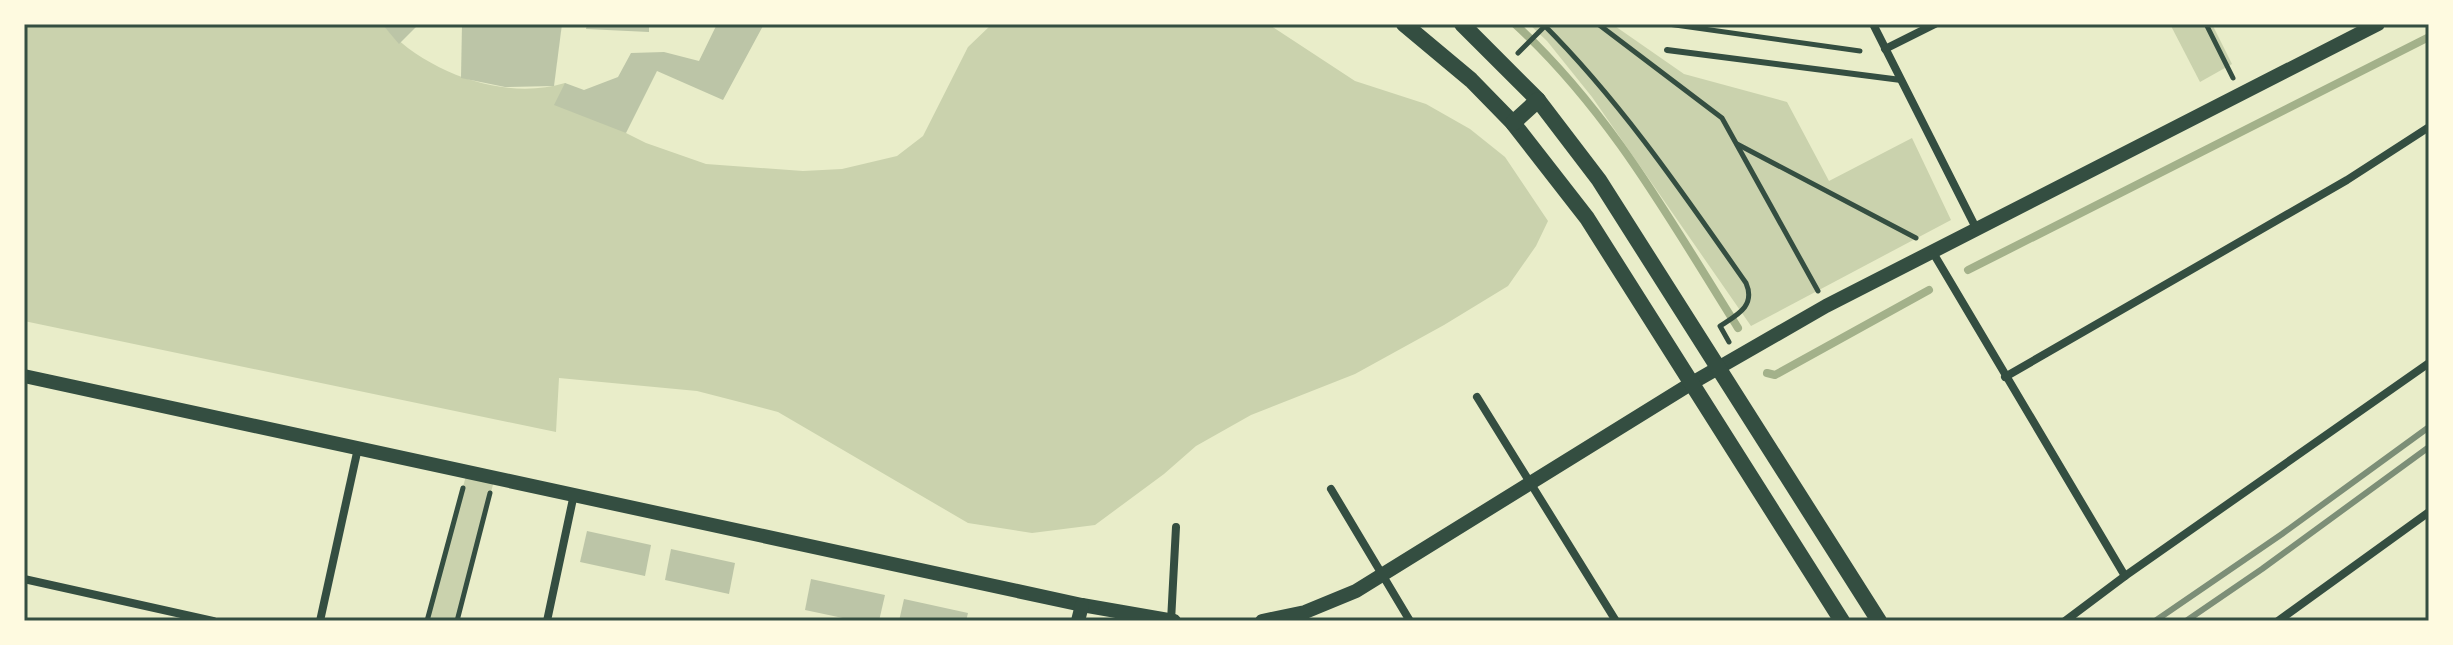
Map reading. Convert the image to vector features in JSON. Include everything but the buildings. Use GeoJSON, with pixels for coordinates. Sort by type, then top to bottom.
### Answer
{"type":"FeatureCollection","features":[{"type":"Feature","properties":{"kind":"main road"},"geometry":{"type":"LineString","coordinates":[[1404,24],[1471,80],[1513,123],[1587,218],[1842,621]]}},
{"type":"Feature","properties":{"kind":"main road"},"geometry":{"type":"LineString","coordinates":[[1462,24],[1538,100],[1599,180],[1879,621]]}},
{"type":"Feature","properties":{"kind":"main road"},"geometry":{"type":"LineString","coordinates":[[1513,123],[1538,100]]}},
{"type":"Feature","properties":{"kind":"street"},"geometry":{"type":"LineString","coordinates":[[1873,24],[1976,228]]}},
{"type":"Feature","properties":{"kind":"street"},"geometry":{"type":"LineString","coordinates":[[1885,49],[1935,24]]}},
{"type":"Feature","properties":{"kind":"street"},"geometry":{"type":"LineString","coordinates":[[1262,621],[1331,603],[1383,575],[1692,383],[1826,306],[2378,24]]}},
{"type":"Feature","properties":{"kind":"street"},"geometry":{"type":"LineString","coordinates":[[2005,377],[2347,180],[2429,127]]}},
{"type":"Feature","properties":{"kind":"street"},"geometry":{"type":"LineString","coordinates":[[1931,251],[2125,576]]}},
{"type":"Feature","properties":{"kind":"street"},"geometry":{"type":"LineString","coordinates":[[2065,621],[2429,363]]}},
{"type":"Feature","properties":{"kind":"street"},"geometry":{"type":"LineString","coordinates":[[24,376],[1082,605],[1172,621],[1176,527]]}},
{"type":"Feature","properties":{"kind":"street"},"geometry":{"type":"LineString","coordinates":[[1477,397],[1616,621]]}},
{"type":"Feature","properties":{"kind":"street"},"geometry":{"type":"LineString","coordinates":[[320,621],[358,448]]}},
{"type":"Feature","properties":{"kind":"street"},"geometry":{"type":"LineString","coordinates":[[1331,489],[1410,621]]}},
{"type":"Feature","properties":{"kind":"street"},"geometry":{"type":"LineString","coordinates":[[547,621],[574,494]]}},
{"type":"Feature","properties":{"kind":"street"},"geometry":{"type":"LineString","coordinates":[[2278,621],[2429,512]]}},
{"type":"Feature","properties":{"kind":"street"},"geometry":{"type":"LineString","coordinates":[[24,579],[213,621]]}},
{"type":"Feature","properties":{"kind":"street"},"geometry":{"type":"LineString","coordinates":[[1078,621],[1082,605]]}},
{"type":"Feature","properties":{"kind":"lane"},"geometry":{"type":"LineString","coordinates":[[1667,50],[1901,80]]}},
{"type":"Feature","properties":{"kind":"path"},"geometry":{"type":"LineString","coordinates":[[1598,24],[1722,118],[1826,306]]}},
{"type":"Feature","properties":{"kind":"path"},"geometry":{"type":"LineString","coordinates":[[1668,24],[1860,51]]}},
{"type":"Feature","properties":{"kind":"path"},"geometry":{"type":"LineString","coordinates":[[2206,24],[2241,94]]}},
{"type":"Feature","properties":{"kind":"path"},"geometry":{"type":"LineString","coordinates":[[1518,53],[1545,25],[1626,118],[1746,283],[1750,297],[1745,309],[1720,326]]}},
{"type":"Feature","properties":{"kind":"path"},"geometry":{"type":"LineString","coordinates":[[1736,144],[1916,238],[1931,251]]}},
{"type":"Feature","properties":{"kind":"path"},"geometry":{"type":"LineString","coordinates":[[427,621],[467,472]]}},
{"type":"Feature","properties":{"kind":"path"},"geometry":{"type":"LineString","coordinates":[[457,621],[495,477]]}},
{"type":"Feature","properties":{"kind":"green space"},"geometry":{"type":"Polygon","coordinates":[[[24,24],[382,24],[419,56],[466,78],[516,88],[541,88],[565,83],[626,133],[706,164],[803,171],[842,169],[897,156],[923,136],[968,47],[992,24],[1268,24],[1355,81],[1426,104],[1470,129],[1505,157],[1548,221],[1536,246],[1508,286],[1444,325],[1355,374],[1251,415],[1196,446],[1095,525],[1032,533],[968,523],[778,412],[697,391],[559,378],[556,432],[24,321],[24,24]]]}},
{"type":"Feature","properties":{"kind":"green space"},"geometry":{"type":"Polygon","coordinates":[[[1529,24],[1612,24],[1684,74],[1787,102],[1829,181],[1912,138],[1951,220],[1751,326],[1592,97],[1547,41],[1529,24]]]}},
{"type":"Feature","properties":{"kind":"green space"},"geometry":{"type":"Polygon","coordinates":[[[2170,24],[2212,24],[2232,64],[2200,82],[2170,24]]]}},
{"type":"Feature","properties":{"kind":"green space"},"geometry":{"type":"Polygon","coordinates":[[[467,472],[495,477],[457,621],[427,621],[467,472]]]}},
{"type":"Feature","properties":{"kind":"waterway"},"geometry":{"type":"LineString","coordinates":[[1515,24],[1580,93],[1637,168],[1738,328]]}},
{"type":"Feature","properties":{"kind":"waterway"},"geometry":{"type":"LineString","coordinates":[[1968,270],[2429,37]]}},
{"type":"Feature","properties":{"kind":"waterway"},"geometry":{"type":"LineString","coordinates":[[1767,373],[1775,375],[1929,290]]}},
{"type":"Feature","properties":{"kind":"railway"},"geometry":{"type":"LineString","coordinates":[[2155,621],[2429,427]]}},
{"type":"Feature","properties":{"kind":"railway"},"geometry":{"type":"LineString","coordinates":[[2186,621],[2429,447]]}}]}
